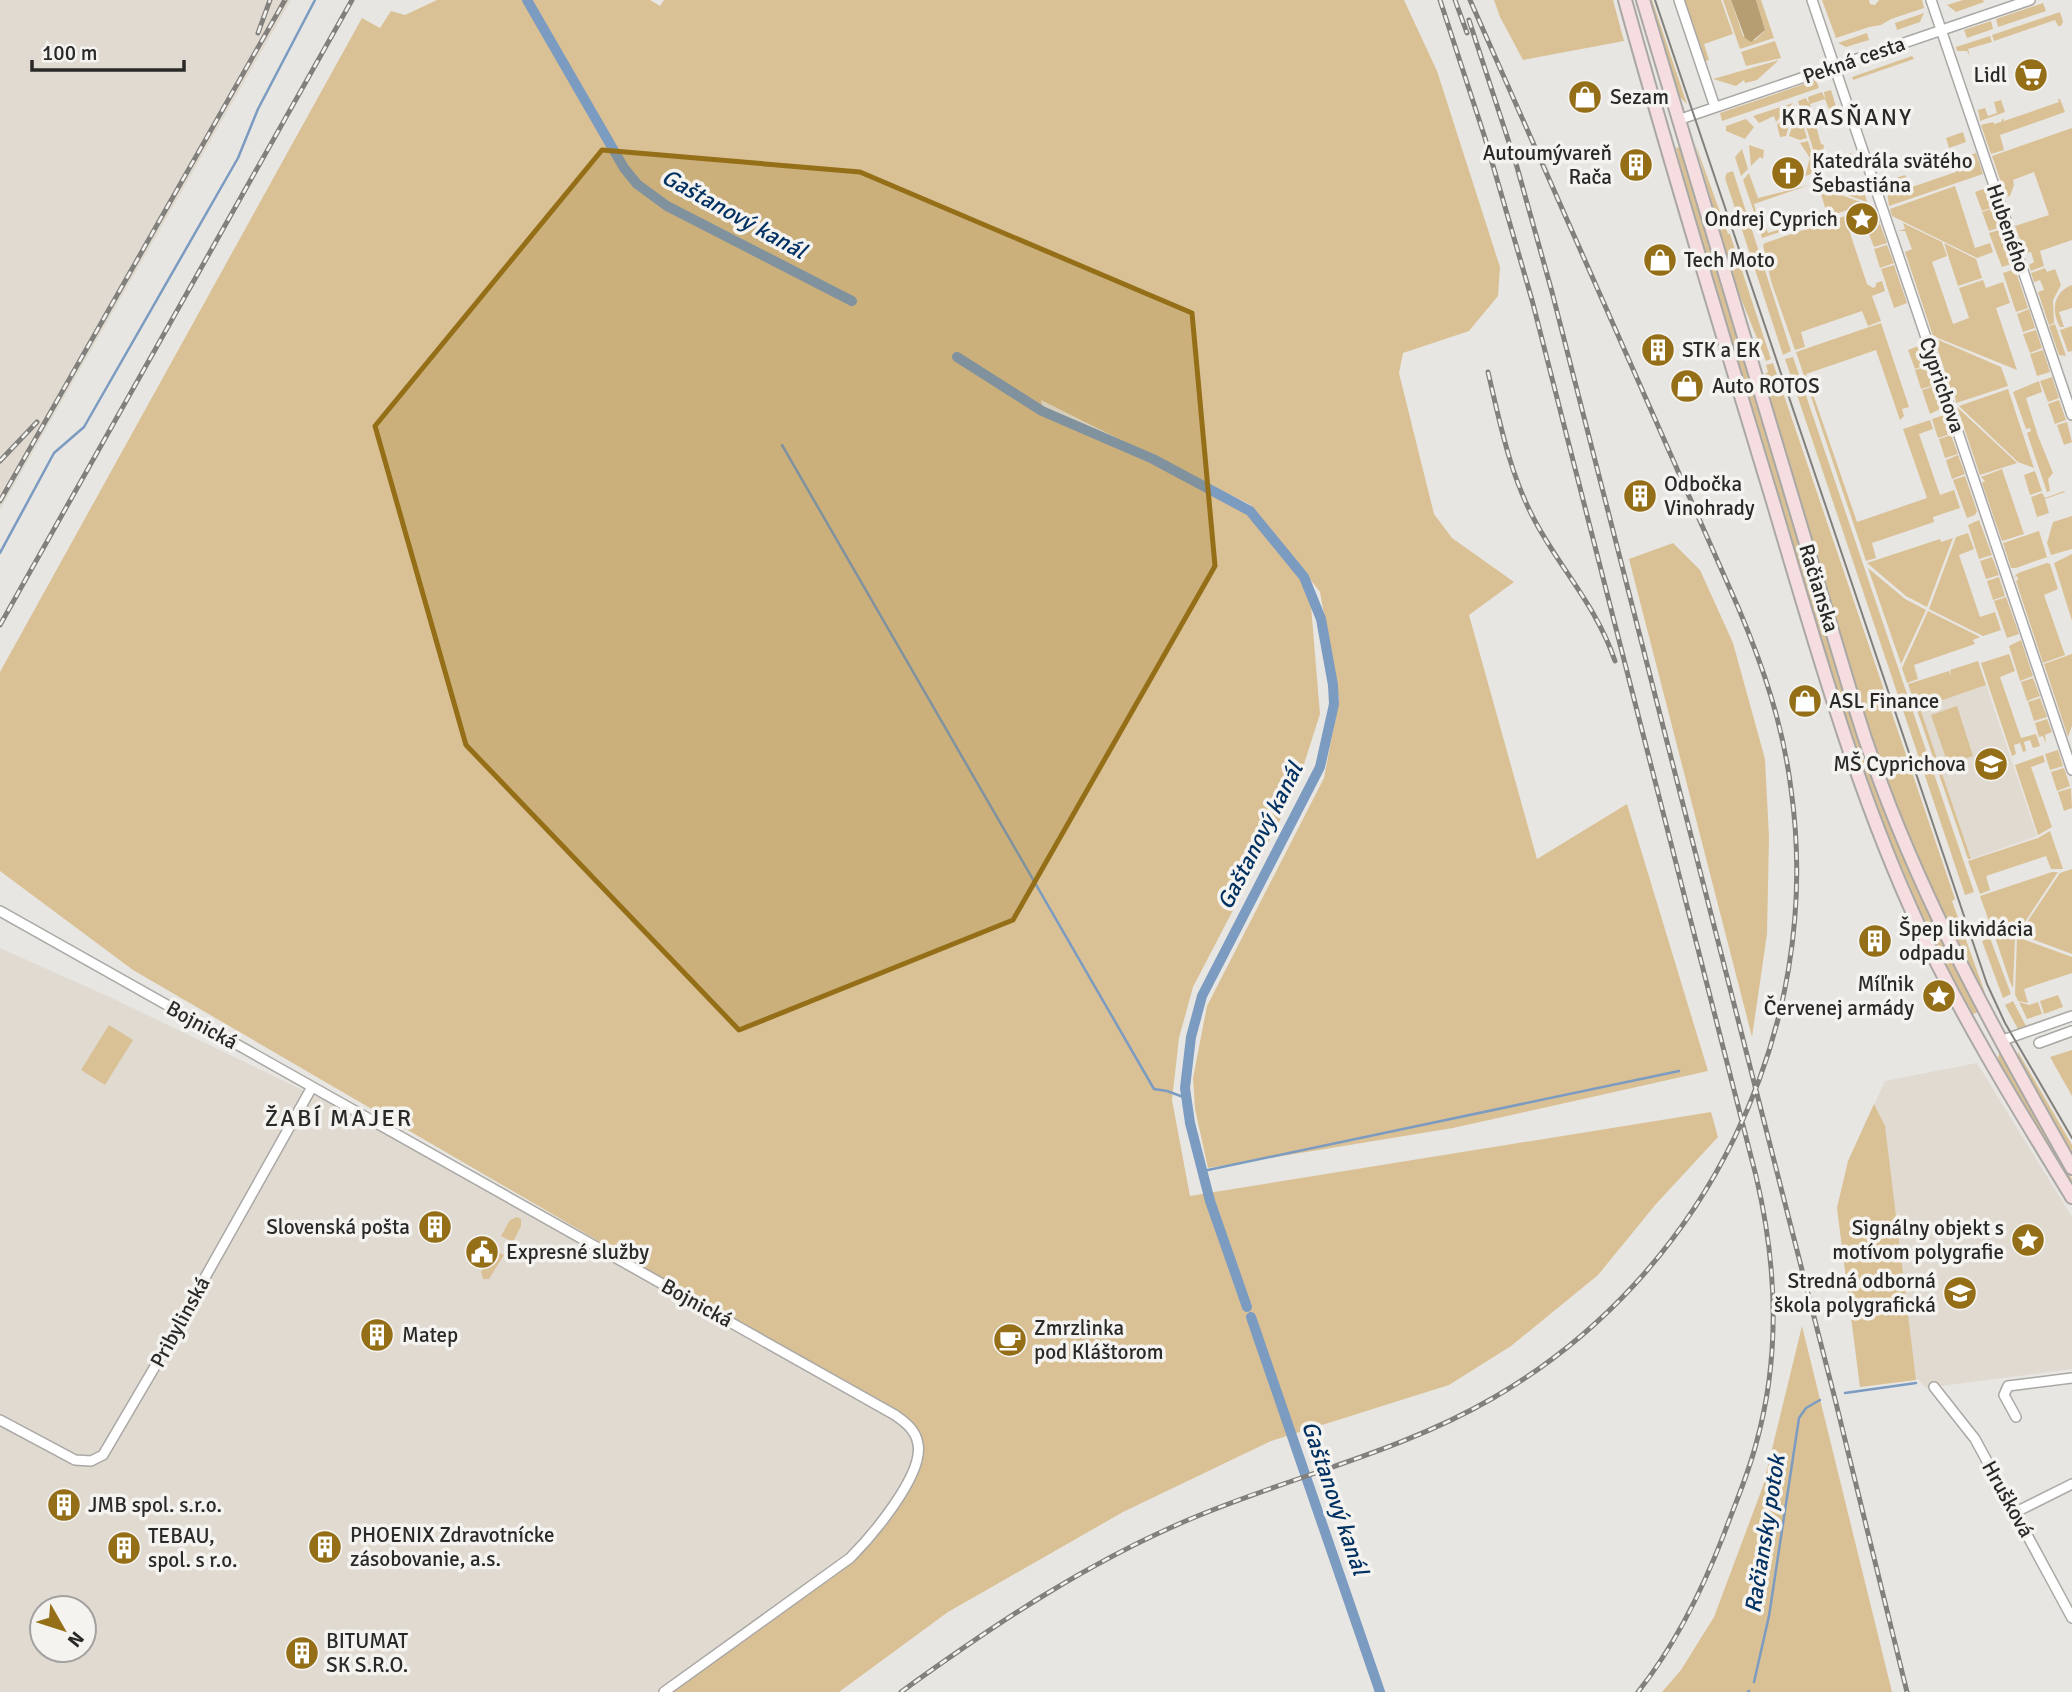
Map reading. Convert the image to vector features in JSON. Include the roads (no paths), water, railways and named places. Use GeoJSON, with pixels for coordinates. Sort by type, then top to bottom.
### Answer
{"type":"FeatureCollection","features":[{"type":"Feature","properties":{"kind":"main road","name":"Račianska"},"geometry":{"type":"LineString","coordinates":[[1625,0],[1667,148],[1853,763],[1917,922],[1982,1048],[2072,1198]]}},
{"type":"Feature","properties":{"kind":"main road","name":"Račianska"},"geometry":{"type":"LineString","coordinates":[[1643,0],[1863,733],[1925,892],[1950,946],[2072,1168]]}},
{"type":"Feature","properties":{"kind":"main road"},"geometry":{"type":"LineString","coordinates":[[1652,97],[1678,120],[1667,148]]}},
{"type":"Feature","properties":{"kind":"main road"},"geometry":{"type":"LineString","coordinates":[[1982,1048],[2000,1041]]}},
{"type":"Feature","properties":{"kind":"street"},"geometry":{"type":"LineString","coordinates":[[1679,0],[1715,107]]}},
{"type":"Feature","properties":{"kind":"street","name":"Cyprichova"},"geometry":{"type":"LineString","coordinates":[[1812,0],[2072,770]]}},
{"type":"Feature","properties":{"kind":"street","name":"Hubeného"},"geometry":{"type":"LineString","coordinates":[[1931,0],[2072,415]]}},
{"type":"Feature","properties":{"kind":"street","name":"Pekná cesta"},"geometry":{"type":"LineString","coordinates":[[1678,120],[2030,0]]}},
{"type":"Feature","properties":{"kind":"street","name":"Bojnická"},"geometry":{"type":"LineString","coordinates":[[0,911],[895,1415],[909,1426],[916,1436],[918,1452],[911,1474],[882,1523],[866,1542],[850,1558],[664,1692]]}},
{"type":"Feature","properties":{"kind":"street"},"geometry":{"type":"LineString","coordinates":[[2000,1041],[2072,1016]]}},
{"type":"Feature","properties":{"kind":"street"},"geometry":{"type":"LineString","coordinates":[[2039,1043],[2072,1031]]}},
{"type":"Feature","properties":{"kind":"street","name":"Pribylinská"},"geometry":{"type":"LineString","coordinates":[[0,1420],[75,1460],[91,1461],[103,1455],[312,1087]]}},
{"type":"Feature","properties":{"kind":"street"},"geometry":{"type":"LineString","coordinates":[[2016,1417],[2004,1395],[2008,1387],[2072,1378]]}},
{"type":"Feature","properties":{"kind":"street","name":"Hrušková"},"geometry":{"type":"LineString","coordinates":[[1934,1387],[1975,1438],[2072,1618]]}},
{"type":"Feature","properties":{"kind":"street"},"geometry":{"type":"LineString","coordinates":[[2016,1512],[2072,1484]]}},
{"type":"Feature","properties":{"kind":"waterway"},"geometry":{"type":"LineString","coordinates":[[0,553],[54,453],[84,427],[238,158],[258,109],[315,0]]}},
{"type":"Feature","properties":{"kind":"waterway","name":"Gaštanový kanál"},"geometry":{"type":"LineString","coordinates":[[527,0],[624,168],[637,184],[667,206],[852,301]]}},
{"type":"Feature","properties":{"kind":"waterway","name":"Gaštanový kanál"},"geometry":{"type":"LineString","coordinates":[[957,357],[1042,411],[1153,459],[1250,511],[1304,577],[1321,619],[1334,704],[1320,767],[1202,996],[1191,1037],[1185,1088],[1190,1123],[1210,1201],[1247,1307]]}},
{"type":"Feature","properties":{"kind":"waterway"},"geometry":{"type":"LineString","coordinates":[[782,445],[1154,1089],[1186,1098]]}},
{"type":"Feature","properties":{"kind":"waterway"},"geometry":{"type":"LineString","coordinates":[[1203,1171],[1679,1071]]}},
{"type":"Feature","properties":{"kind":"waterway","name":"Gaštanový kanál"},"geometry":{"type":"LineString","coordinates":[[1251,1317],[1380,1692]]}},
{"type":"Feature","properties":{"kind":"waterway","name":"Račiansky potok"},"geometry":{"type":"LineString","coordinates":[[1845,1393],[1916,1383]]}},
{"type":"Feature","properties":{"kind":"waterway","name":"Račiansky potok"},"geometry":{"type":"LineString","coordinates":[[1754,1682],[1769,1616],[1799,1418],[1806,1408],[1820,1400]]}},
{"type":"Feature","properties":{"kind":"tram line"},"geometry":{"type":"LineString","coordinates":[[1655,0],[1987,984],[2005,1023],[2072,1138]]}},
{"type":"Feature","properties":{"kind":"railway"},"geometry":{"type":"LineString","coordinates":[[258,33],[270,0]]}},
{"type":"Feature","properties":{"kind":"railway"},"geometry":{"type":"LineString","coordinates":[[0,501],[285,0]]}},
{"type":"Feature","properties":{"kind":"railway"},"geometry":{"type":"LineString","coordinates":[[0,625],[352,0]]}},
{"type":"Feature","properties":{"kind":"railway"},"geometry":{"type":"LineString","coordinates":[[1440,0],[1485,138],[1532,300],[1756,1176],[1772,1276],[1773,1344],[1770,1377],[1753,1456],[1707,1576],[1676,1636],[1638,1692]]}},
{"type":"Feature","properties":{"kind":"railway"},"geometry":{"type":"LineString","coordinates":[[1455,0],[1467,33]]}},
{"type":"Feature","properties":{"kind":"railway"},"geometry":{"type":"LineString","coordinates":[[901,1692],[1045,1594],[1121,1552],[1200,1515],[1386,1448],[1458,1417],[1493,1398],[1568,1347],[1634,1285],[1689,1215],[1734,1138],[1768,1055],[1789,969],[1797,879],[1791,789],[1777,719],[1756,651],[1738,607],[1470,0]]}},
{"type":"Feature","properties":{"kind":"railway"},"geometry":{"type":"LineString","coordinates":[[1469,20],[1517,167],[1552,292],[1835,1399],[1907,1692]]}},
{"type":"Feature","properties":{"kind":"railway"},"geometry":{"type":"LineString","coordinates":[[1488,372],[1507,448],[1526,503],[1545,539],[1598,622],[1615,661]]}},
{"type":"Feature","properties":{"kind":"railway"},"geometry":{"type":"LineString","coordinates":[[0,461],[37,422]]}},
{"type":"Feature","properties":{"kind":"place","name":"Lidl"},"geometry":{"type":"Point","coordinates":[2031,75]}},
{"type":"Feature","properties":{"kind":"place","name":"Sezam"},"geometry":{"type":"Point","coordinates":[1585,97]}},
{"type":"Feature","properties":{"kind":"place","name":"Autoumývareň Rača"},"geometry":{"type":"Point","coordinates":[1636,165]}},
{"type":"Feature","properties":{"kind":"place","name":"Katedrála svätého Šebastiána"},"geometry":{"type":"Point","coordinates":[1788,173]}},
{"type":"Feature","properties":{"kind":"place","name":"Ondrej Cyprich"},"geometry":{"type":"Point","coordinates":[1862,219]}},
{"type":"Feature","properties":{"kind":"place","name":"Tech Moto"},"geometry":{"type":"Point","coordinates":[1660,260]}},
{"type":"Feature","properties":{"kind":"place","name":"STK a EK"},"geometry":{"type":"Point","coordinates":[1658,350]}},
{"type":"Feature","properties":{"kind":"place","name":"Auto ROTOS"},"geometry":{"type":"Point","coordinates":[1687,386]}},
{"type":"Feature","properties":{"kind":"place","name":"Odbočka Vinohrady"},"geometry":{"type":"Point","coordinates":[1640,496]}},
{"type":"Feature","properties":{"kind":"place","name":"ASL Finance"},"geometry":{"type":"Point","coordinates":[1805,701]}},
{"type":"Feature","properties":{"kind":"place","name":"MŠ Cyprichova"},"geometry":{"type":"Point","coordinates":[1991,764]}},
{"type":"Feature","properties":{"kind":"place","name":"Špep likvidácia odpadu"},"geometry":{"type":"Point","coordinates":[1875,941]}},
{"type":"Feature","properties":{"kind":"place","name":"Míľnik Červenej armády"},"geometry":{"type":"Point","coordinates":[1939,996]}},
{"type":"Feature","properties":{"kind":"place","name":"Slovenská pošta"},"geometry":{"type":"Point","coordinates":[435,1227]}},
{"type":"Feature","properties":{"kind":"place","name":"Signálny objekt s motívom polygrafie"},"geometry":{"type":"Point","coordinates":[2028,1240]}},
{"type":"Feature","properties":{"kind":"place","name":"Expresné služby"},"geometry":{"type":"Point","coordinates":[482,1252]}},
{"type":"Feature","properties":{"kind":"place","name":"Stredná odborná škola polygrafická"},"geometry":{"type":"Point","coordinates":[1960,1293]}},
{"type":"Feature","properties":{"kind":"place","name":"Matep"},"geometry":{"type":"Point","coordinates":[377,1335]}},
{"type":"Feature","properties":{"kind":"place","name":"Zmrzlinka pod Kláštorom"},"geometry":{"type":"Point","coordinates":[1010,1340]}},
{"type":"Feature","properties":{"kind":"place","name":"JMB spol. s.r.o."},"geometry":{"type":"Point","coordinates":[64,1505]}},
{"type":"Feature","properties":{"kind":"place","name":"PHOENIX Zdravotnícke zásobovanie, a.s."},"geometry":{"type":"Point","coordinates":[325,1547]}},
{"type":"Feature","properties":{"kind":"place","name":"TEBAU, spol. s r.o."},"geometry":{"type":"Point","coordinates":[124,1548]}},
{"type":"Feature","properties":{"kind":"place","name":"BITUMAT SK S.R.O."},"geometry":{"type":"Point","coordinates":[302,1653]}},
{"type":"Feature","properties":{"kind":"district","name":"KRASŇANY"},"geometry":{"type":"Point","coordinates":[1847,117]}},
{"type":"Feature","properties":{"kind":"district","name":"ŽABÍ MAJER"},"geometry":{"type":"Point","coordinates":[339,1118]}}]}
